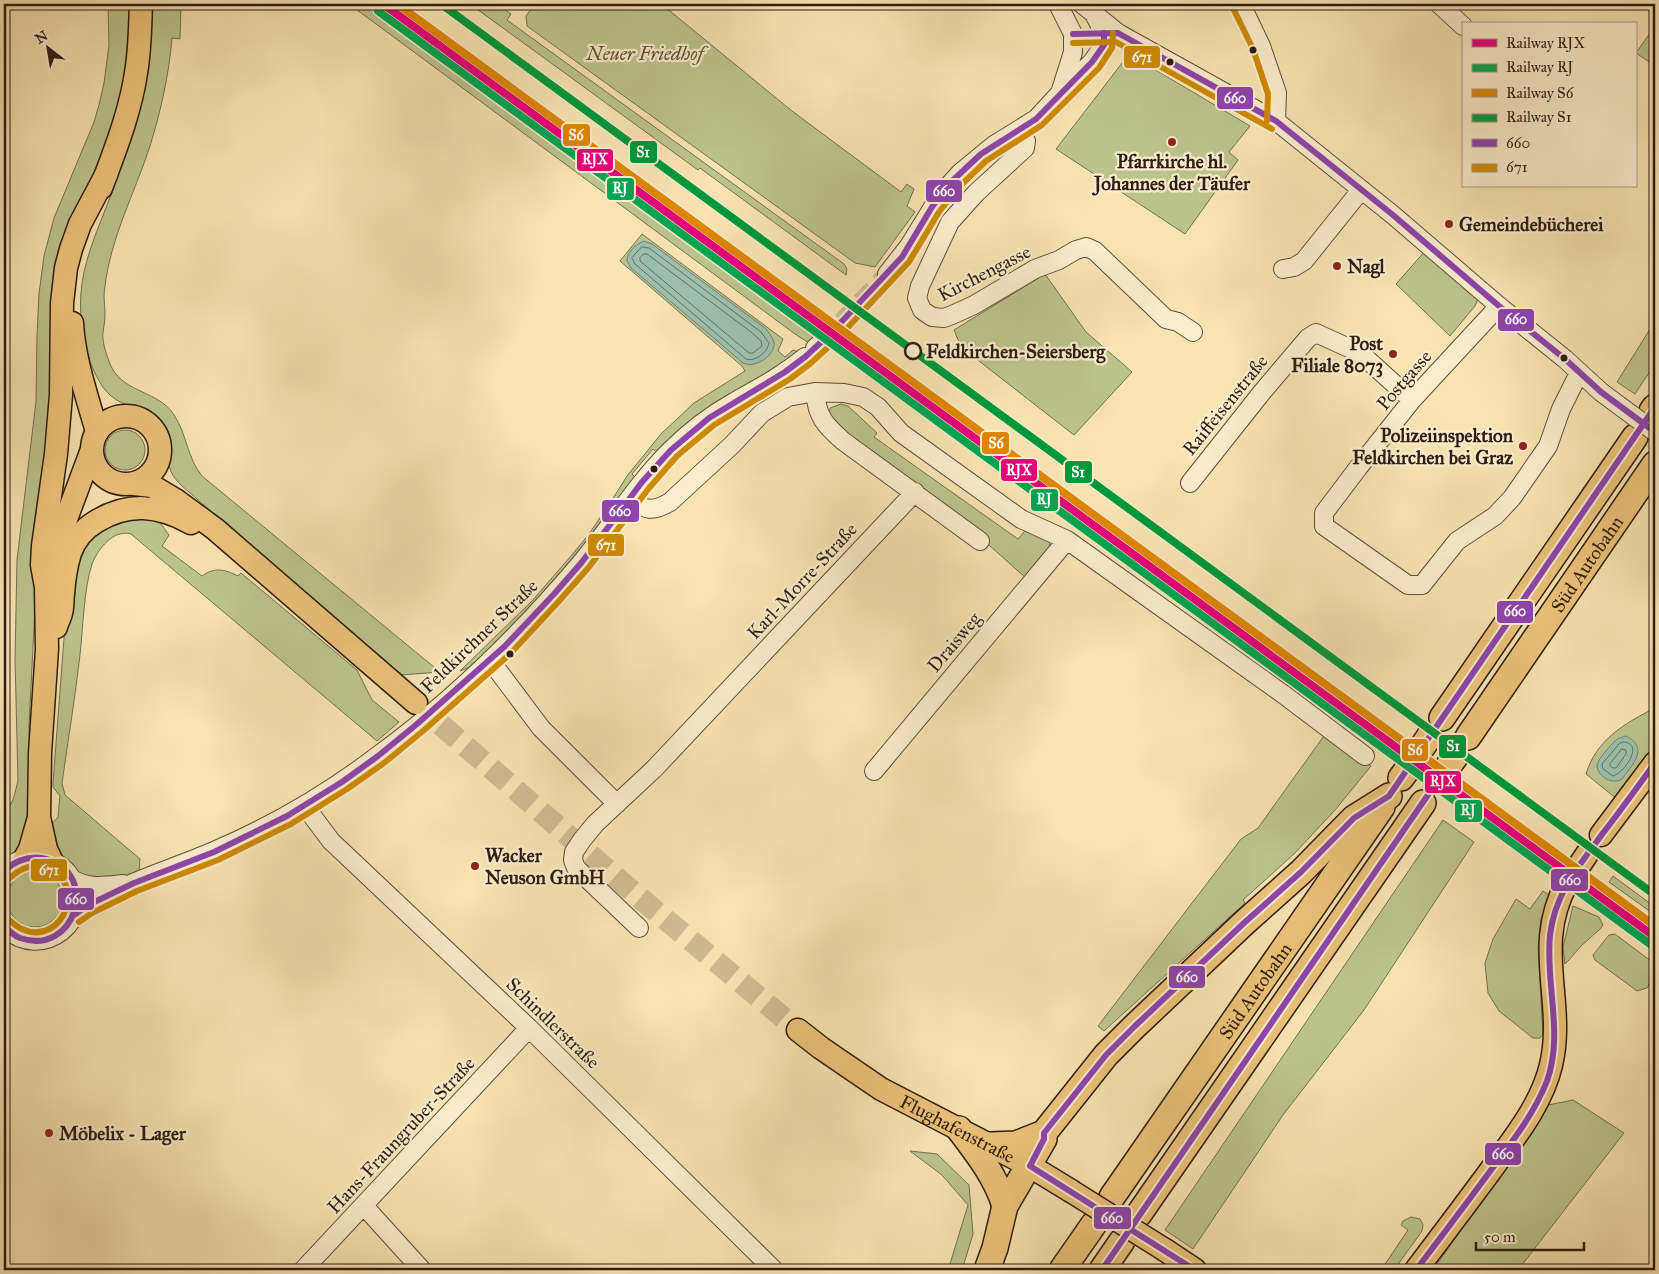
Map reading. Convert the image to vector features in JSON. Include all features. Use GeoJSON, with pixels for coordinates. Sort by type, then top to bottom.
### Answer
{"type":"FeatureCollection","features":[{"type":"Feature","properties":{"kind":"highway","name":"Süd Autobahn"},"geometry":{"type":"LineString","coordinates":[[1112,1197],[1649,422]]}},
{"type":"Feature","properties":{"kind":"highway","name":"Süd Autobahn"},"geometry":{"type":"LineString","coordinates":[[1139,1214],[1655,464]]}},
{"type":"Feature","properties":{"kind":"highway"},"geometry":{"type":"LineString","coordinates":[[990,1145],[1016,1144],[1044,1133],[1106,1055],[1134,1026],[1301,872],[1413,761]]}},
{"type":"Feature","properties":{"kind":"highway"},"geometry":{"type":"LineString","coordinates":[[959,1129],[994,1178],[1006,1206]]}},
{"type":"Feature","properties":{"kind":"highway"},"geometry":{"type":"LineString","coordinates":[[987,1270],[1006,1206],[1030,1166],[1044,1139],[1044,1133]]}},
{"type":"Feature","properties":{"kind":"highway"},"geometry":{"type":"LineString","coordinates":[[1062,1270],[1094,1224]]}},
{"type":"Feature","properties":{"kind":"highway"},"geometry":{"type":"LineString","coordinates":[[1102,1270],[1122,1241]]}},
{"type":"Feature","properties":{"kind":"main road"},"geometry":{"type":"LineString","coordinates":[[140,4],[139,50],[136,75],[123,129],[81,246],[72,294],[72,335],[94,442],[97,470],[111,482],[152,486],[177,501],[215,529]]}},
{"type":"Feature","properties":{"kind":"main road"},"geometry":{"type":"LineString","coordinates":[[51,860],[46,849],[39,817],[40,753],[47,649],[46,587],[42,565],[56,454],[60,395],[62,304],[66,268],[80,224],[106,174]]}},
{"type":"Feature","properties":{"kind":"main road"},"geometry":{"type":"LineString","coordinates":[[78,362],[99,394],[124,416]]}},
{"type":"Feature","properties":{"kind":"main road"},"geometry":{"type":"LineString","coordinates":[[46,587],[56,546],[94,442],[108,421],[124,416],[135,416],[153,428],[161,449],[154,471],[145,479],[134,484]]}},
{"type":"Feature","properties":{"kind":"main road"},"geometry":{"type":"LineString","coordinates":[[159,460],[163,472],[215,529],[416,703]]}},
{"type":"Feature","properties":{"kind":"main road"},"geometry":{"type":"LineString","coordinates":[[69,512],[85,496],[99,486],[111,482]]}},
{"type":"Feature","properties":{"kind":"main road"},"geometry":{"type":"LineString","coordinates":[[47,649],[61,612],[64,577],[74,545],[90,525],[111,513],[137,507],[180,516],[191,522],[210,540],[239,551]]}},
{"type":"Feature","properties":{"kind":"main road"},"geometry":{"type":"LineString","coordinates":[[1601,834],[1655,764]]}},
{"type":"Feature","properties":{"kind":"main road"},"geometry":{"type":"LineString","coordinates":[[25,858],[30,849],[39,817]]}},
{"type":"Feature","properties":{"kind":"main road"},"geometry":{"type":"LineString","coordinates":[[1416,1270],[1516,1135],[1534,1107],[1546,1083],[1552,1065],[1554,1044],[1550,965],[1551,930],[1556,908],[1568,883]]}},
{"type":"Feature","properties":{"kind":"main road","name":"Flughafenstraße"},"geometry":{"type":"LineString","coordinates":[[798,1030],[881,1089],[1030,1166],[1194,1270]]}},
{"type":"Feature","properties":{"kind":"street"},"geometry":{"type":"LineString","coordinates":[[1058,4],[1073,34],[1073,52],[1060,93]]}},
{"type":"Feature","properties":{"kind":"street"},"geometry":{"type":"LineString","coordinates":[[1082,4],[1111,33],[1276,121],[1400,221],[1499,306],[1564,358],[1601,392],[1649,422]]}},
{"type":"Feature","properties":{"kind":"street"},"geometry":{"type":"LineString","coordinates":[[1240,4],[1261,46],[1277,93],[1276,121]]}},
{"type":"Feature","properties":{"kind":"street"},"geometry":{"type":"LineString","coordinates":[[1439,4],[1462,25]]}},
{"type":"Feature","properties":{"kind":"street"},"geometry":{"type":"LineString","coordinates":[[1073,34],[1111,33]]}},
{"type":"Feature","properties":{"kind":"street"},"geometry":{"type":"LineString","coordinates":[[888,274],[910,246],[932,206],[951,182],[982,154],[1036,119],[1092,62],[1111,33]]}},
{"type":"Feature","properties":{"kind":"street","name":"Kirchengasse"},"geometry":{"type":"LineString","coordinates":[[1022,129],[1026,141],[1025,148],[976,193],[950,222],[920,286],[917,298],[922,310],[932,317],[944,318],[952,315],[974,305],[1035,270],[1086,247],[1095,251],[1166,319],[1178,322],[1193,332]]}},
{"type":"Feature","properties":{"kind":"street"},"geometry":{"type":"LineString","coordinates":[[1283,269],[1294,267],[1304,261],[1361,190]]}},
{"type":"Feature","properties":{"kind":"street","name":"Postgasse"},"geometry":{"type":"LineString","coordinates":[[1499,306],[1412,400],[1324,514],[1324,526],[1408,585],[1422,584],[1457,541],[1494,516],[1512,498],[1548,446],[1561,409],[1579,373]]}},
{"type":"Feature","properties":{"kind":"street","name":"Raiffeisenstraße"},"geometry":{"type":"LineString","coordinates":[[1190,483],[1263,391],[1308,338],[1316,333],[1360,353],[1412,400]]}},
{"type":"Feature","properties":{"kind":"street","name":"Feldkirchner Straße"},"geometry":{"type":"LineString","coordinates":[[74,915],[88,905],[134,883],[194,860],[272,824],[342,782],[378,756],[490,660],[560,588],[661,460],[695,429],[720,410],[769,382],[815,349]]}},
{"type":"Feature","properties":{"kind":"street"},"geometry":{"type":"LineString","coordinates":[[628,501],[649,509],[662,506],[680,494],[762,414],[788,397],[816,392],[855,394],[871,402],[901,433],[1021,519],[1067,540],[1283,694],[1366,756]]}},
{"type":"Feature","properties":{"kind":"street"},"geometry":{"type":"LineString","coordinates":[[816,392],[817,408],[820,416],[843,441],[980,540]]}},
{"type":"Feature","properties":{"kind":"street","name":"Karl-Morre-Straße"},"geometry":{"type":"LineString","coordinates":[[639,928],[581,874],[573,860],[574,852],[596,824],[654,769],[915,492]]}},
{"type":"Feature","properties":{"kind":"street","name":"Draisweg"},"geometry":{"type":"LineString","coordinates":[[874,771],[1067,540]]}},
{"type":"Feature","properties":{"kind":"street"},"geometry":{"type":"LineString","coordinates":[[490,660],[541,728],[617,804]]}},
{"type":"Feature","properties":{"kind":"street","name":"Schindlerstraße"},"geometry":{"type":"LineString","coordinates":[[304,805],[331,841],[529,1028],[774,1270]]}},
{"type":"Feature","properties":{"kind":"street"},"geometry":{"type":"LineString","coordinates":[[4,871],[25,858],[34,857],[51,860],[63,868],[72,879],[77,893],[74,915],[58,935],[42,941],[26,940],[6,932]]}},
{"type":"Feature","properties":{"kind":"street","name":"Feldkirchner Straße"},"geometry":{"type":"LineString","coordinates":[[72,879],[81,884],[94,886],[134,883]]}},
{"type":"Feature","properties":{"kind":"street","name":"Hans-Fraungruber-Straße"},"geometry":{"type":"LineString","coordinates":[[303,1270],[529,1028]]}},
{"type":"Feature","properties":{"kind":"street"},"geometry":{"type":"LineString","coordinates":[[364,1206],[422,1270]]}},
{"type":"Feature","properties":{"kind":"green space"},"geometry":{"type":"Polygon","coordinates":[[[108,4],[132,4],[127,77],[104,154],[83,196],[56,342],[37,568],[29,726],[31,798],[25,845],[12,856],[4,855],[4,815],[13,800],[18,781],[15,659],[17,560],[36,401],[39,294],[44,256],[54,218],[94,122],[99,105],[109,45],[108,4]]]}},
{"type":"Feature","properties":{"kind":"green space"},"geometry":{"type":"Polygon","coordinates":[[[151,4],[181,4],[180,39],[172,38],[167,79],[154,133],[118,232],[108,268],[104,290],[105,316],[103,336],[105,350],[112,368],[125,383],[168,407],[182,430],[193,462],[202,476],[440,672],[401,675],[198,500],[172,474],[167,437],[161,426],[147,414],[115,399],[107,393],[92,368],[85,344],[81,314],[81,292],[84,272],[123,157],[151,4]]]}},
{"type":"Feature","properties":{"kind":"green space"},"geometry":{"type":"Polygon","coordinates":[[[349,4],[366,4],[816,336],[809,343],[795,334],[349,4]]]}},
{"type":"Feature","properties":{"kind":"green space"},"geometry":{"type":"Polygon","coordinates":[[[470,4],[497,4],[511,14],[507,20],[844,264],[847,269],[846,275],[700,168],[698,170],[470,4]]]}},
{"type":"Feature","properties":{"kind":"green space","name":"Neuer Friedhof"},"geometry":{"type":"Polygon","coordinates":[[[535,4],[667,4],[665,7],[792,111],[901,192],[907,184],[914,189],[907,206],[915,212],[875,267],[855,263],[527,26],[526,16],[535,4]]]}},
{"type":"Feature","properties":{"kind":"green space"},"geometry":{"type":"Polygon","coordinates":[[[1655,26],[1655,66],[1636,53],[1655,26]]]}},
{"type":"Feature","properties":{"kind":"green space"},"geometry":{"type":"Polygon","coordinates":[[[1129,54],[1250,126],[1229,152],[1238,160],[1185,234],[1056,149],[1129,54]]]}},
{"type":"Feature","properties":{"kind":"green space"},"geometry":{"type":"Polygon","coordinates":[[[642,234],[783,339],[778,351],[785,357],[793,350],[799,352],[657,453],[653,449],[632,474],[636,478],[563,572],[487,653],[470,667],[460,671],[532,601],[571,556],[589,534],[627,476],[661,434],[694,403],[745,371],[742,366],[620,261],[642,234]]]}},
{"type":"Feature","properties":{"kind":"green space"},"geometry":{"type":"Polygon","coordinates":[[[1426,250],[1478,299],[1475,306],[1450,336],[1396,284],[1426,250]]]}},
{"type":"Feature","properties":{"kind":"green space"},"geometry":{"type":"Polygon","coordinates":[[[1045,274],[1086,332],[1132,372],[1074,435],[961,347],[954,330],[1045,274]]]}},
{"type":"Feature","properties":{"kind":"green space"},"geometry":{"type":"Polygon","coordinates":[[[1655,321],[1655,364],[1635,394],[1617,382],[1655,321]]]}},
{"type":"Feature","properties":{"kind":"green space"},"geometry":{"type":"Polygon","coordinates":[[[841,404],[848,406],[877,433],[874,437],[1018,539],[1025,531],[1049,540],[1050,547],[1026,578],[990,546],[919,489],[837,429],[829,414],[830,408],[841,404]]]}},
{"type":"Feature","properties":{"kind":"green space"},"geometry":{"type":"Polygon","coordinates":[[[129,430],[136,433],[142,439],[145,450],[144,458],[136,467],[129,470],[121,470],[114,467],[106,458],[105,446],[108,439],[117,431],[129,430]]]}},
{"type":"Feature","properties":{"kind":"green space"},"geometry":{"type":"Polygon","coordinates":[[[156,517],[169,535],[162,546],[202,576],[215,570],[238,576],[241,573],[357,670],[372,700],[399,722],[377,741],[131,534],[124,533],[112,537],[98,552],[89,574],[78,671],[62,783],[65,795],[140,859],[139,872],[125,877],[100,880],[90,878],[73,868],[61,853],[53,834],[52,824],[58,817],[60,796],[53,787],[53,783],[65,625],[78,549],[109,520],[156,517]]]}},
{"type":"Feature","properties":{"kind":"green space"},"geometry":{"type":"Polygon","coordinates":[[[1655,708],[1655,749],[1617,799],[1586,774],[1591,762],[1604,742],[1613,734],[1655,708]]]}},
{"type":"Feature","properties":{"kind":"green space"},"geometry":{"type":"Polygon","coordinates":[[[1326,733],[1371,766],[1336,809],[1294,854],[1243,900],[1245,903],[1104,1031],[1098,1026],[1241,839],[1258,828],[1326,733]]]}},
{"type":"Feature","properties":{"kind":"green space"},"geometry":{"type":"Polygon","coordinates":[[[1443,820],[1474,842],[1364,1010],[1283,1115],[1193,1249],[1165,1230],[1443,820]]]}},
{"type":"Feature","properties":{"kind":"green space"},"geometry":{"type":"Polygon","coordinates":[[[35,871],[50,876],[58,884],[63,899],[58,914],[50,922],[35,927],[20,922],[12,914],[7,899],[12,884],[20,876],[35,871]]]}},
{"type":"Feature","properties":{"kind":"green space"},"geometry":{"type":"Polygon","coordinates":[[[1613,876],[1655,907],[1655,915],[1609,882],[1613,876]]]}},
{"type":"Feature","properties":{"kind":"green space"},"geometry":{"type":"Polygon","coordinates":[[[1543,891],[1551,896],[1541,919],[1538,947],[1543,1035],[1540,1038],[1533,1038],[1499,1011],[1488,993],[1485,963],[1493,939],[1516,899],[1530,909],[1543,891]]]}},
{"type":"Feature","properties":{"kind":"green space"},"geometry":{"type":"Polygon","coordinates":[[[1573,906],[1599,917],[1603,925],[1565,964],[1563,947],[1573,906]]]}},
{"type":"Feature","properties":{"kind":"green space"},"geometry":{"type":"Polygon","coordinates":[[[1615,934],[1655,964],[1655,975],[1647,988],[1637,991],[1595,960],[1593,955],[1609,935],[1615,934]]]}},
{"type":"Feature","properties":{"kind":"green space"},"geometry":{"type":"Polygon","coordinates":[[[1573,1100],[1624,1133],[1518,1270],[1433,1270],[1548,1105],[1573,1100]]]}},
{"type":"Feature","properties":{"kind":"green space"},"geometry":{"type":"Polygon","coordinates":[[[910,1151],[937,1154],[969,1185],[973,1234],[962,1270],[947,1270],[968,1205],[942,1175],[910,1151]]]}},
{"type":"Feature","properties":{"kind":"green space"},"geometry":{"type":"Polygon","coordinates":[[[1411,1217],[1420,1219],[1423,1225],[1422,1231],[1394,1270],[1381,1270],[1408,1230],[1401,1225],[1403,1221],[1411,1217]]]}},
{"type":"Feature","properties":{"kind":"water"},"geometry":{"type":"Polygon","coordinates":[[[644,241],[652,244],[765,328],[774,342],[772,352],[759,362],[753,364],[743,363],[631,268],[627,261],[629,254],[635,246],[644,241]]]}},
{"type":"Feature","properties":{"kind":"water"},"geometry":{"type":"Polygon","coordinates":[[[1626,736],[1637,746],[1637,757],[1622,779],[1614,781],[1606,779],[1600,774],[1597,764],[1615,741],[1626,736]]]}},
{"type":"Feature","properties":{"kind":"tunnel"},"geometry":{"type":"LineString","coordinates":[[823,341],[887,274]]}},
{"type":"Feature","properties":{"kind":"tunnel"},"geometry":{"type":"LineString","coordinates":[[416,703],[634,893],[798,1030]]}},
{"type":"Feature","properties":{"kind":"tunnel"},"geometry":{"type":"LineString","coordinates":[[1435,784],[1449,765]]}},
{"type":"Feature","properties":{"kind":"rail line","name":"RJX"},"geometry":{"type":"LineString","coordinates":[[383,4],[1655,937]]}},
{"type":"Feature","properties":{"kind":"rail line","name":"S6"},"geometry":{"type":"LineString","coordinates":[[397,4],[1655,926]]}},
{"type":"Feature","properties":{"kind":"rail line","name":"S1"},"geometry":{"type":"LineString","coordinates":[[441,4],[1655,895]]}},
{"type":"Feature","properties":{"kind":"rail line","name":"RJ"},"geometry":{"type":"LineString","coordinates":[[378,11],[1650,944]]}},
{"type":"Feature","properties":{"kind":"transit line","name":"671"},"geometry":{"type":"LineString","coordinates":[[1233,8],[1253,49],[1268,94],[1267,121]]}},
{"type":"Feature","properties":{"kind":"transit line","name":"660"},"geometry":{"type":"LineString","coordinates":[[74,915],[88,905],[134,883],[214,852],[287,816],[342,782],[417,724],[505,646],[554,594],[582,562],[642,482],[671,450],[709,418],[785,372],[831,333],[902,257],[932,207],[951,182],[981,154],[1036,119],[1092,62],[1104,45],[1104,33]]}},
{"type":"Feature","properties":{"kind":"transit line","name":"671"},"geometry":{"type":"LineString","coordinates":[[79,922],[92,913],[137,891],[218,860],[291,824],[384,763],[423,731],[511,653],[560,600],[589,567],[649,488],[677,456],[714,425],[790,379],[837,339],[909,262],[939,212],[958,188],[986,161],[1042,125],[1099,68],[1112,48],[1113,33]]}},
{"type":"Feature","properties":{"kind":"transit line","name":"660"},"geometry":{"type":"LineString","coordinates":[[1073,34],[1118,33],[1276,121],[1393,215],[1499,306],[1565,359],[1601,392],[1655,432]]}},
{"type":"Feature","properties":{"kind":"transit line","name":"671"},"geometry":{"type":"LineString","coordinates":[[1073,43],[1116,42],[1272,129]]}},
{"type":"Feature","properties":{"kind":"transit line","name":"660"},"geometry":{"type":"LineString","coordinates":[[1030,1166],[1044,1139],[1044,1133],[1106,1055],[1244,923],[1301,872],[1354,818],[1389,796],[1655,407]]}},
{"type":"Feature","properties":{"kind":"transit line","name":"660"},"geometry":{"type":"LineString","coordinates":[[1416,1270],[1515,1138],[1542,1093],[1552,1063],[1554,1045],[1549,953],[1550,935],[1557,906],[1577,869],[1655,763]]}},
{"type":"Feature","properties":{"kind":"transit line","name":"660"},"geometry":{"type":"LineString","coordinates":[[1102,1270],[1443,773]]}},
{"type":"Feature","properties":{"kind":"transit line","name":"660"},"geometry":{"type":"LineString","coordinates":[[4,871],[24,859],[46,859],[63,867],[73,880],[76,896],[74,911],[67,925],[55,936],[39,941],[20,938],[4,927]]}},
{"type":"Feature","properties":{"kind":"transit line","name":"671"},"geometry":{"type":"LineString","coordinates":[[9,920],[22,929],[37,932],[49,929],[59,921],[66,910],[68,897],[65,884],[57,874],[42,867],[24,868],[10,878]]}},
{"type":"Feature","properties":{"kind":"transit line","name":"660"},"geometry":{"type":"LineString","coordinates":[[1030,1166],[1195,1270]]}},
{"type":"Feature","properties":{"kind":"place","name":"Pfarrkirche hl. Johannes der Täufer"},"geometry":{"type":"Point","coordinates":[1172,142]}},
{"type":"Feature","properties":{"kind":"place","name":"Gemeindebücherei"},"geometry":{"type":"Point","coordinates":[1449,224]}},
{"type":"Feature","properties":{"kind":"place","name":"Nagl"},"geometry":{"type":"Point","coordinates":[1337,266]}},
{"type":"Feature","properties":{"kind":"place","name":"Feldkirchen-Seiersberg"},"geometry":{"type":"Point","coordinates":[913,351]}},
{"type":"Feature","properties":{"kind":"place","name":"Post Filiale 8073"},"geometry":{"type":"Point","coordinates":[1393,354]}},
{"type":"Feature","properties":{"kind":"place","name":"Polizeiinspektion Feldkirchen bei Graz"},"geometry":{"type":"Point","coordinates":[1523,446]}},
{"type":"Feature","properties":{"kind":"place","name":"Wacker Neuson GmbH"},"geometry":{"type":"Point","coordinates":[475,866]}},
{"type":"Feature","properties":{"kind":"place","name":"Möbelix - Lager"},"geometry":{"type":"Point","coordinates":[49,1133]}}]}
